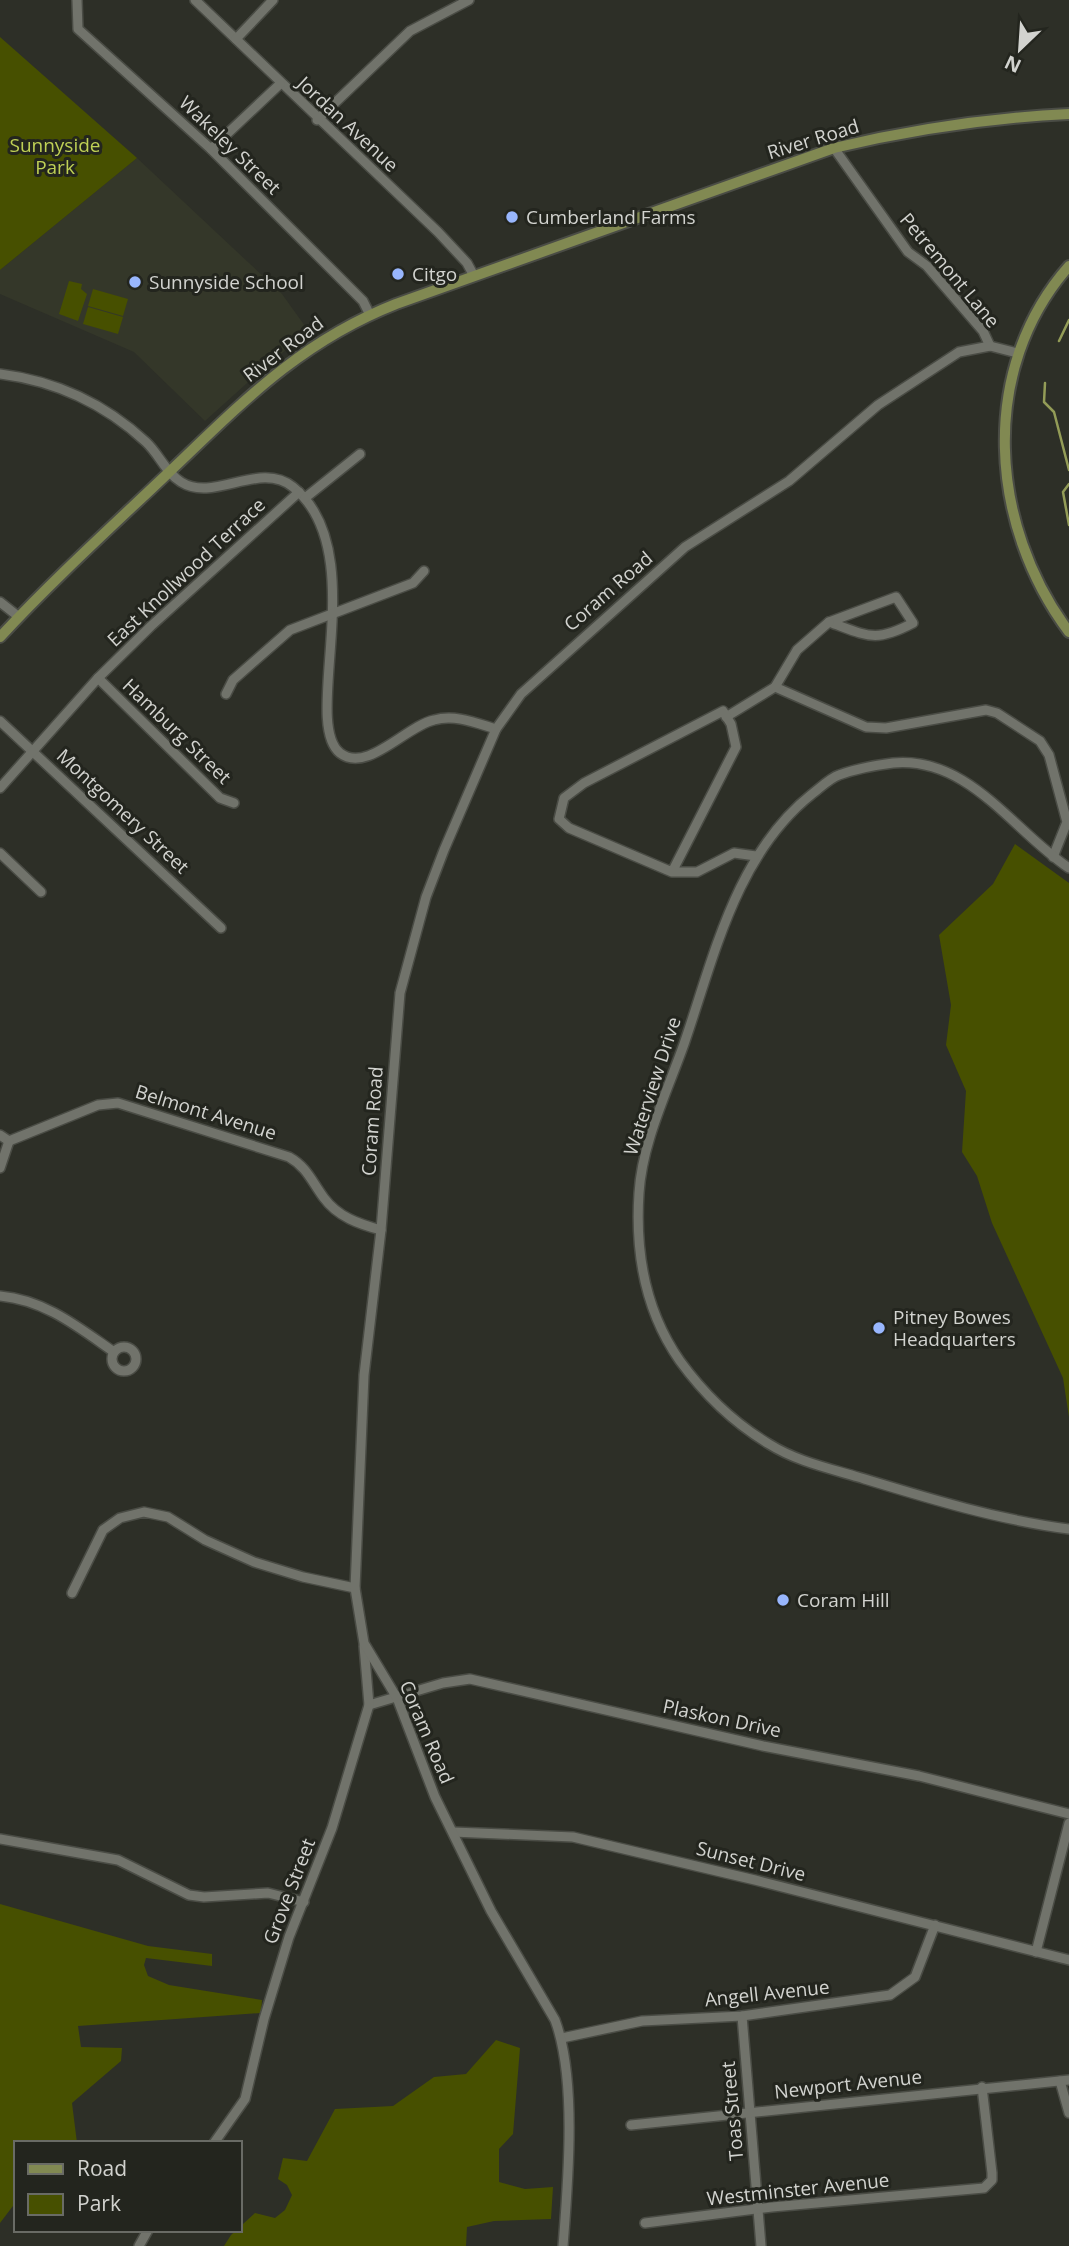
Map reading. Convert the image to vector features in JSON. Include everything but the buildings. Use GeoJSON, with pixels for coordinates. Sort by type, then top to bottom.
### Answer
{"type":"FeatureCollection","features":[{"type":"Feature","properties":{"kind":"main road","name":"River Road"},"geometry":{"type":"LineString","coordinates":[[0,637],[170,472],[295,358],[338,330],[370,315],[474,276],[834,148],[906,130],[971,121],[1069,114]]}},
{"type":"Feature","properties":{"kind":"main road"},"geometry":{"type":"LineString","coordinates":[[1069,266],[1037,308],[1017,353],[1004,411],[1010,494],[1035,575],[1069,632]]}},
{"type":"Feature","properties":{"kind":"street","name":"Wakeley Street"},"geometry":{"type":"LineString","coordinates":[[77,0],[78,29],[211,149],[363,301],[370,315]]}},
{"type":"Feature","properties":{"kind":"street","name":"Jordan Avenue"},"geometry":{"type":"LineString","coordinates":[[195,0],[317,120],[438,232],[467,263],[474,276]]}},
{"type":"Feature","properties":{"kind":"street"},"geometry":{"type":"LineString","coordinates":[[236,39],[273,0]]}},
{"type":"Feature","properties":{"kind":"street"},"geometry":{"type":"LineString","coordinates":[[317,120],[410,31],[470,0]]}},
{"type":"Feature","properties":{"kind":"street"},"geometry":{"type":"LineString","coordinates":[[211,149],[280,84]]}},
{"type":"Feature","properties":{"kind":"street","name":"Petremont Lane"},"geometry":{"type":"LineString","coordinates":[[834,148],[908,252],[927,266],[983,331],[990,346]]}},
{"type":"Feature","properties":{"kind":"street","name":"Coram Road"},"geometry":{"type":"LineString","coordinates":[[564,2246],[567,2120],[562,2038],[555,2020],[491,1911],[435,1797],[397,1698],[364,1643],[355,1588],[364,1375],[381,1230],[399,1005],[408,958],[430,885],[496,729],[521,694],[685,547],[789,481],[878,405],[936,365],[959,352],[990,346],[1017,353]]}},
{"type":"Feature","properties":{"kind":"street"},"geometry":{"type":"LineString","coordinates":[[0,374],[59,388],[95,404],[115,416],[146,442],[170,472],[188,486],[211,486],[267,478],[285,482],[313,506],[330,551],[334,595],[330,731],[332,743],[339,752],[353,759],[367,758],[421,724],[444,718],[467,720],[496,729]]}},
{"type":"Feature","properties":{"kind":"street","name":"East Knollwood Terrace"},"geometry":{"type":"LineString","coordinates":[[0,788],[98,678],[150,626],[302,495],[360,454]]}},
{"type":"Feature","properties":{"kind":"street"},"geometry":{"type":"LineString","coordinates":[[226,694],[233,680],[290,629],[332,611],[413,583],[424,571]]}},
{"type":"Feature","properties":{"kind":"street"},"geometry":{"type":"LineString","coordinates":[[726,717],[775,687],[797,650],[829,622],[896,597],[913,624],[887,637],[862,634],[829,622]]}},
{"type":"Feature","properties":{"kind":"street"},"geometry":{"type":"LineString","coordinates":[[0,602],[19,617]]}},
{"type":"Feature","properties":{"kind":"street","name":"Hamburg Street"},"geometry":{"type":"LineString","coordinates":[[98,678],[220,799],[234,803]]}},
{"type":"Feature","properties":{"kind":"street"},"geometry":{"type":"LineString","coordinates":[[775,687],[866,727],[886,728],[986,710],[997,713],[1040,740],[1049,755],[1067,822],[1053,857]]}},
{"type":"Feature","properties":{"kind":"street"},"geometry":{"type":"LineString","coordinates":[[672,872],[736,747],[723,711],[584,783],[564,798],[559,819],[569,828],[672,872],[696,872],[734,853],[756,856]]}},
{"type":"Feature","properties":{"kind":"street","name":"Montgomery Street"},"geometry":{"type":"LineString","coordinates":[[0,721],[221,928]]}},
{"type":"Feature","properties":{"kind":"street","name":"Waterview Drive"},"geometry":{"type":"LineString","coordinates":[[1069,868],[1053,857],[983,793],[964,781],[920,765],[894,763],[838,775],[797,806],[775,829],[756,856],[731,909],[649,1144],[639,1190],[638,1227],[639,1260],[655,1318],[680,1361],[713,1402],[771,1446],[799,1458],[940,1501],[1069,1529]]}},
{"type":"Feature","properties":{"kind":"street"},"geometry":{"type":"LineString","coordinates":[[0,853],[41,892]]}},
{"type":"Feature","properties":{"kind":"street","name":"Belmont Avenue"},"geometry":{"type":"LineString","coordinates":[[9,1141],[98,1105],[118,1103],[289,1157],[306,1169],[324,1199],[340,1213],[351,1221],[381,1230]]}},
{"type":"Feature","properties":{"kind":"street"},"geometry":{"type":"LineString","coordinates":[[0,1135],[9,1141],[0,1168]]}},
{"type":"Feature","properties":{"kind":"street"},"geometry":{"type":"LineString","coordinates":[[0,1296],[36,1303],[58,1313],[114,1352]]}},
{"type":"Feature","properties":{"kind":"street"},"geometry":{"type":"LineString","coordinates":[[72,1593],[103,1530],[120,1518],[144,1512],[168,1517],[205,1540],[254,1562],[303,1577],[355,1588]]}},
{"type":"Feature","properties":{"kind":"street","name":"Grove Street"},"geometry":{"type":"LineString","coordinates":[[215,2141],[245,2099],[264,2019],[289,1937],[332,1828],[369,1705],[364,1643]]}},
{"type":"Feature","properties":{"kind":"street","name":"Plaskon Drive"},"geometry":{"type":"LineString","coordinates":[[369,1705],[443,1683],[470,1679],[763,1746],[919,1776],[1069,1814]]}},
{"type":"Feature","properties":{"kind":"street"},"geometry":{"type":"LineString","coordinates":[[1036,1952],[1069,1823]]}},
{"type":"Feature","properties":{"kind":"street","name":"Sunset Drive"},"geometry":{"type":"LineString","coordinates":[[453,1832],[573,1837],[1069,1960]]}},
{"type":"Feature","properties":{"kind":"street"},"geometry":{"type":"LineString","coordinates":[[0,1839],[118,1860],[189,1895],[204,1897],[268,1893],[304,1902]]}},
{"type":"Feature","properties":{"kind":"street","name":"Angell Avenue"},"geometry":{"type":"LineString","coordinates":[[562,2038],[642,2021],[742,2015],[890,1996],[915,1977],[935,1925]]}},
{"type":"Feature","properties":{"kind":"street","name":"Toas Street"},"geometry":{"type":"LineString","coordinates":[[742,2015],[761,2246]]}},
{"type":"Feature","properties":{"kind":"street"},"geometry":{"type":"LineString","coordinates":[[1064,2080],[1069,2113]]}},
{"type":"Feature","properties":{"kind":"street","name":"Newport Avenue"},"geometry":{"type":"LineString","coordinates":[[631,2125],[1064,2080]]}},
{"type":"Feature","properties":{"kind":"street","name":"Westminster Avenue"},"geometry":{"type":"LineString","coordinates":[[645,2223],[758,2211],[772,2207],[984,2189],[992,2180],[982,2087]]}},
{"type":"Feature","properties":{"kind":"shaded area","name":"Sunnyside School"},"geometry":{"type":"Polygon","coordinates":[[[137,158],[282,294],[310,333],[275,358],[205,421],[134,352],[0,294],[0,270],[137,158]]]}},
{"type":"Feature","properties":{"kind":"green space","name":"Sunnyside Park"},"geometry":{"type":"Polygon","coordinates":[[[0,37],[137,158],[0,270],[0,37]]]}},
{"type":"Feature","properties":{"kind":"green space"},"geometry":{"type":"Polygon","coordinates":[[[69,281],[82,284],[81,289],[87,294],[78,321],[59,314],[69,281]]]}},
{"type":"Feature","properties":{"kind":"green space"},"geometry":{"type":"Polygon","coordinates":[[[93,289],[128,299],[123,316],[88,306],[93,289]]]}},
{"type":"Feature","properties":{"kind":"green space"},"geometry":{"type":"Polygon","coordinates":[[[88,307],[123,317],[118,334],[83,324],[88,307]]]}},
{"type":"Feature","properties":{"kind":"green space"},"geometry":{"type":"Polygon","coordinates":[[[1015,844],[1069,883],[1069,1417],[1063,1378],[992,1223],[977,1176],[962,1152],[966,1091],[946,1045],[951,1005],[939,935],[993,884],[1015,844]]]}},
{"type":"Feature","properties":{"kind":"green space"},"geometry":{"type":"Polygon","coordinates":[[[0,1904],[148,1946],[212,1954],[212,1966],[146,1958],[144,1965],[148,1976],[169,1985],[262,2000],[261,2013],[78,2026],[81,2047],[122,2048],[121,2061],[72,2103],[77,2141],[14,2141],[14,2205],[0,2223],[0,1904]]]}},
{"type":"Feature","properties":{"kind":"green space"},"geometry":{"type":"Polygon","coordinates":[[[496,2040],[520,2048],[513,2134],[499,2149],[499,2182],[525,2189],[553,2187],[551,2219],[494,2221],[467,2227],[466,2246],[224,2246],[234,2232],[242,2232],[242,2225],[255,2213],[275,2218],[285,2210],[292,2195],[287,2185],[278,2179],[283,2158],[307,2161],[335,2109],[393,2106],[434,2077],[466,2074],[496,2040]]]}},
{"type":"Feature","properties":{"kind":"waterway"},"geometry":{"type":"LineString","coordinates":[[1059,341],[1069,320]]}},
{"type":"Feature","properties":{"kind":"waterway"},"geometry":{"type":"LineString","coordinates":[[1045,383],[1044,402],[1054,412],[1069,470]]}},
{"type":"Feature","properties":{"kind":"waterway"},"geometry":{"type":"LineString","coordinates":[[1069,484],[1063,492],[1069,525]]}},
{"type":"Feature","properties":{"kind":"place","name":"Cumberland Farms"},"geometry":{"type":"Point","coordinates":[512,217]}},
{"type":"Feature","properties":{"kind":"place","name":"Citgo"},"geometry":{"type":"Point","coordinates":[398,274]}},
{"type":"Feature","properties":{"kind":"place","name":"Sunnyside School"},"geometry":{"type":"Point","coordinates":[135,282]}},
{"type":"Feature","properties":{"kind":"place","name":"Pitney Bowes Headquarters"},"geometry":{"type":"Point","coordinates":[879,1328]}},
{"type":"Feature","properties":{"kind":"place","name":"Coram Hill"},"geometry":{"type":"Point","coordinates":[783,1600]}}]}
